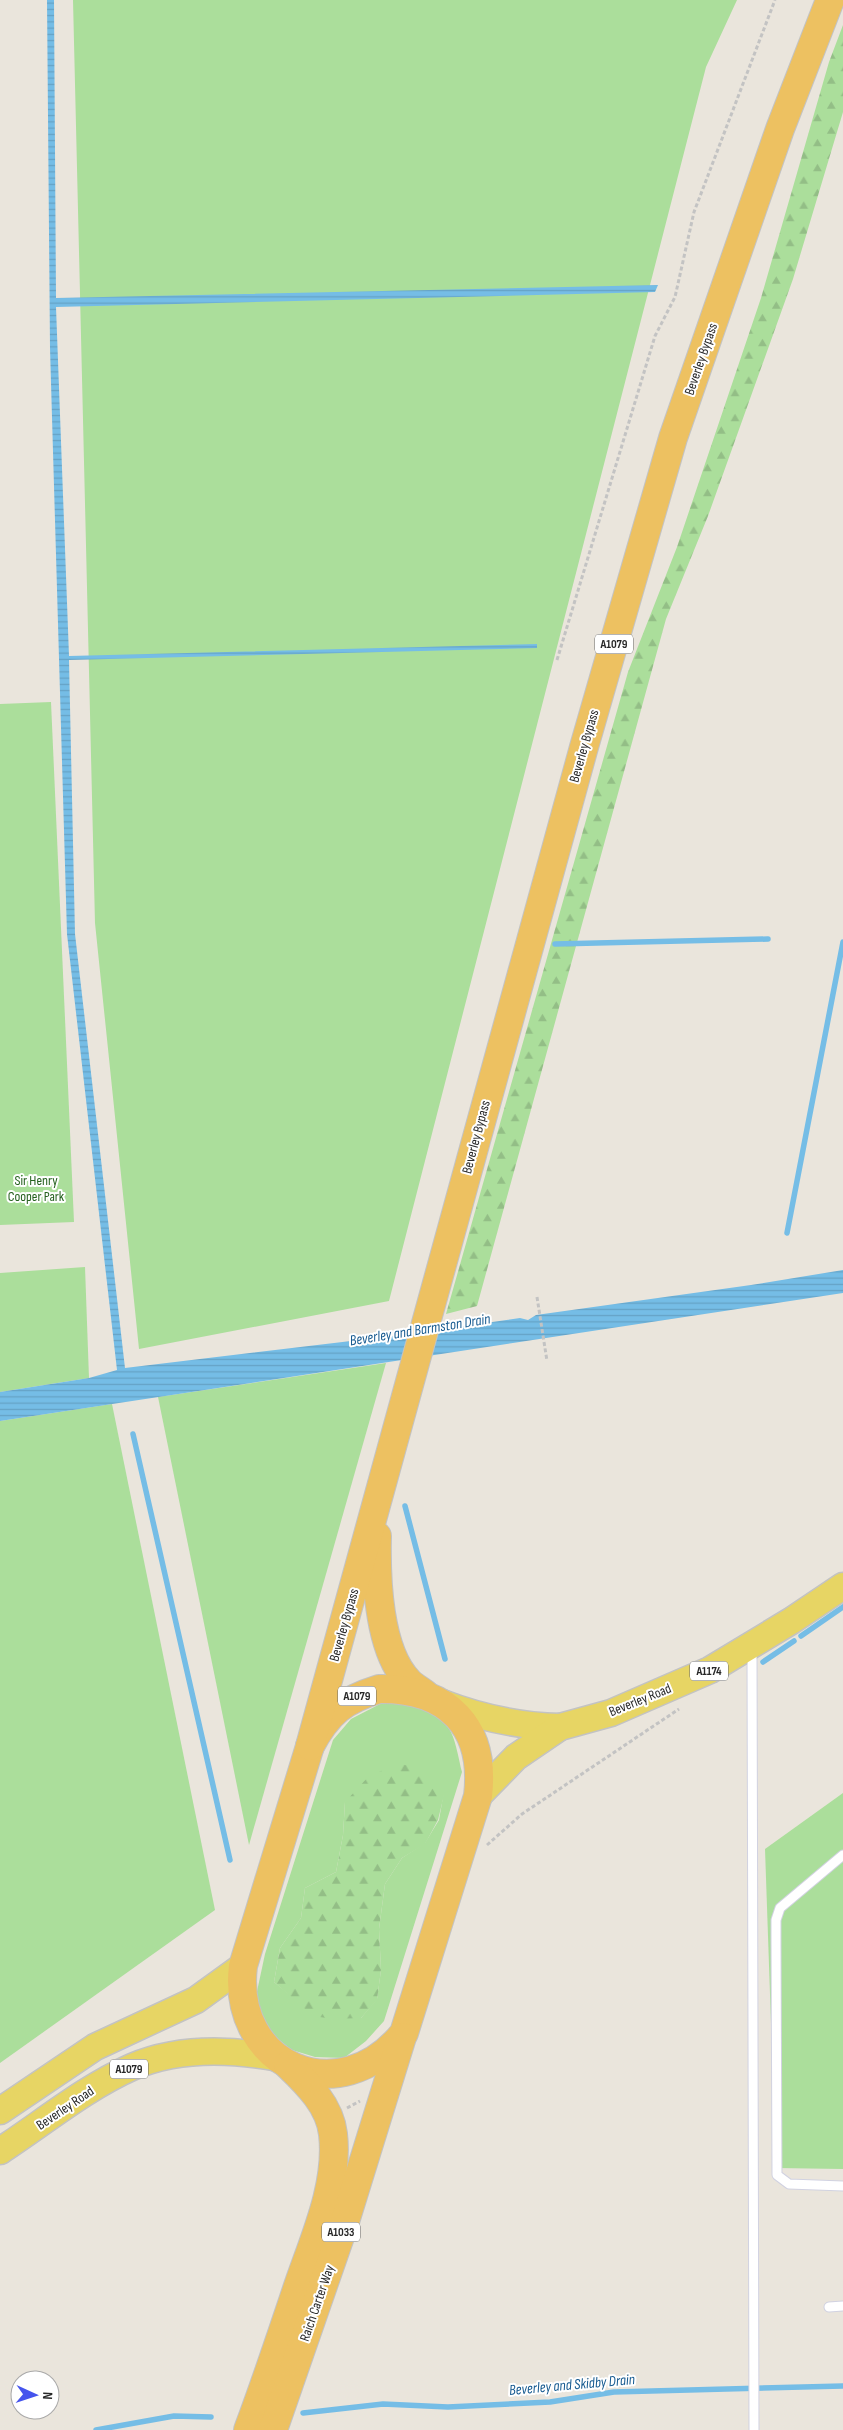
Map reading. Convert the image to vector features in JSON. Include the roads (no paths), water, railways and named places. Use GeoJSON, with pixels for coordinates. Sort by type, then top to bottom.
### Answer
{"type":"FeatureCollection","features":[{"type":"Feature","properties":{"kind":"highway","name":"Beverley Bypass"},"geometry":{"type":"LineString","coordinates":[[310,1746],[584,747],[673,438],[780,129],[830,0]]}},
{"type":"Feature","properties":{"kind":"highway","name":"Beverley Bypass"},"geometry":{"type":"LineString","coordinates":[[377,1505],[379,1589],[388,1643],[398,1666],[409,1682],[433,1699]]}},
{"type":"Feature","properties":{"kind":"highway","name":"A1079"},"geometry":{"type":"LineString","coordinates":[[379,1689],[402,1689],[433,1699],[458,1717],[470,1734],[475,1748],[480,1775],[478,1796],[404,2033],[392,2048],[377,2060],[361,2068],[342,2073],[324,2074],[305,2071],[283,2061],[266,2047],[255,2033],[247,2018],[241,1983],[243,1966],[310,1746],[321,1725],[332,1714],[357,1696],[379,1689]]}},
{"type":"Feature","properties":{"kind":"highway","name":"Raich Carter Way"},"geometry":{"type":"LineString","coordinates":[[273,2430],[343,2228],[404,2033]]}},
{"type":"Feature","properties":{"kind":"highway","name":"Raich Carter Way"},"geometry":{"type":"LineString","coordinates":[[248,2430],[320,2223],[329,2187],[332,2162],[333,2134],[329,2117],[307,2083],[283,2061]]}},
{"type":"Feature","properties":{"kind":"main road","name":"Beverley Road"},"geometry":{"type":"LineString","coordinates":[[433,1699],[500,1722],[530,1726],[560,1727],[611,1713],[710,1670],[843,1586]]}},
{"type":"Feature","properties":{"kind":"main road","name":"Beverley Road"},"geometry":{"type":"LineString","coordinates":[[478,1796],[516,1757],[560,1727]]}},
{"type":"Feature","properties":{"kind":"main road","name":"A1079"},"geometry":{"type":"LineString","coordinates":[[0,2111],[94,2046],[196,2000],[243,1966]]}},
{"type":"Feature","properties":{"kind":"main road","name":"Beverley Road"},"geometry":{"type":"LineString","coordinates":[[0,2151],[109,2079],[134,2067],[162,2058],[192,2053],[252,2053],[283,2061]]}},
{"type":"Feature","properties":{"kind":"lane"},"geometry":{"type":"LineString","coordinates":[[752,1645],[754,2430]]}},
{"type":"Feature","properties":{"kind":"lane"},"geometry":{"type":"LineString","coordinates":[[843,1855],[780,1908],[776,1920],[776,1958],[777,2175],[789,2184],[843,2186]]}},
{"type":"Feature","properties":{"kind":"lane"},"geometry":{"type":"LineString","coordinates":[[829,2307],[843,2306]]}},
{"type":"Feature","properties":{"kind":"water"},"geometry":{"type":"Polygon","coordinates":[[[47,0],[54,0],[56,298],[658,285],[655,292],[56,307],[69,656],[537,644],[537,648],[69,660],[75,934],[125,1368],[393,1336],[520,1318],[528,1320],[536,1315],[843,1270],[843,1293],[0,1421],[0,1392],[89,1378],[117,1370],[67,934],[50,348],[47,0]]]}},
{"type":"Feature","properties":{"kind":"waterway"},"geometry":{"type":"LineString","coordinates":[[555,944],[768,939]]}},
{"type":"Feature","properties":{"kind":"waterway"},"geometry":{"type":"LineString","coordinates":[[787,1233],[843,942]]}},
{"type":"Feature","properties":{"kind":"waterway"},"geometry":{"type":"LineString","coordinates":[[133,1434],[230,1860]]}},
{"type":"Feature","properties":{"kind":"waterway"},"geometry":{"type":"LineString","coordinates":[[405,1506],[445,1659]]}},
{"type":"Feature","properties":{"kind":"waterway"},"geometry":{"type":"LineString","coordinates":[[801,1636],[843,1607]]}},
{"type":"Feature","properties":{"kind":"waterway"},"geometry":{"type":"LineString","coordinates":[[763,1662],[794,1641]]}},
{"type":"Feature","properties":{"kind":"waterway","name":"Beverley and Skidby Drain"},"geometry":{"type":"LineString","coordinates":[[303,2413],[383,2404],[448,2407],[550,2402],[614,2392],[843,2386]]}},
{"type":"Feature","properties":{"kind":"waterway","name":"Beverley and Skidby Drain"},"geometry":{"type":"LineString","coordinates":[[96,2430],[174,2416],[211,2417]]}},
{"type":"Feature","properties":{"kind":"park label","name":"Sir Henry Cooper Park"},"geometry":{"type":"Point","coordinates":[36,1188]}},
{"type":"Feature","properties":{"kind":"water label","name":"Beverley and Barmston Drain"},"geometry":{"type":"Point","coordinates":[420,1330]}}]}
